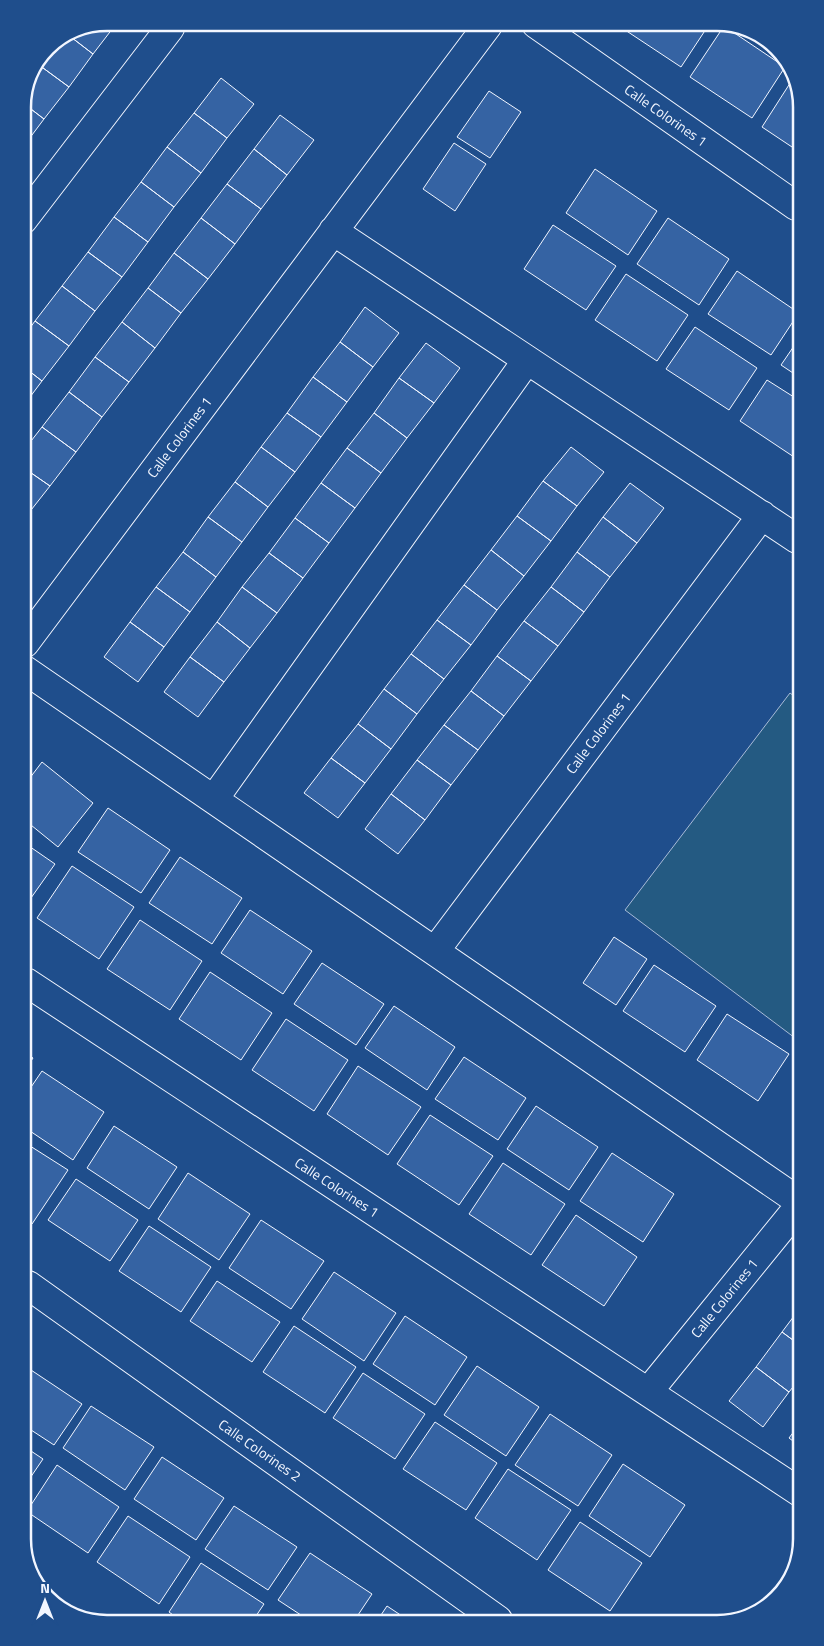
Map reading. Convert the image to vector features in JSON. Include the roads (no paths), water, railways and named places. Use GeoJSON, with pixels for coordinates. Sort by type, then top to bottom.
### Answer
{"type":"FeatureCollection","features":[{"type":"Feature","properties":{"kind":"street"},"geometry":{"type":"LineString","coordinates":[[31,210],[168,31]]}},
{"type":"Feature","properties":{"kind":"street","name":"Calle Colorines 1"},"geometry":{"type":"LineString","coordinates":[[31,635],[483,31]]}},
{"type":"Feature","properties":{"kind":"street","name":"Calle Colorines 1"},"geometry":{"type":"LineString","coordinates":[[546,31],[793,204]]}},
{"type":"Feature","properties":{"kind":"street"},"geometry":{"type":"LineString","coordinates":[[333,231],[793,536]]}},
{"type":"Feature","properties":{"kind":"street"},"geometry":{"type":"LineString","coordinates":[[214,799],[527,360]]}},
{"type":"Feature","properties":{"kind":"street","name":"Calle Colorines 1"},"geometry":{"type":"LineString","coordinates":[[435,951],[762,515]]}},
{"type":"Feature","properties":{"kind":"street","name":"Calle Colorines 1"},"geometry":{"type":"LineString","coordinates":[[31,674],[793,1199]]}},
{"type":"Feature","properties":{"kind":"street","name":"Calle Colorines 1"},"geometry":{"type":"LineString","coordinates":[[31,985],[793,1488]]}},
{"type":"Feature","properties":{"kind":"street","name":"Calle Colorines 1"},"geometry":{"type":"LineString","coordinates":[[648,1392],[793,1213]]}},
{"type":"Feature","properties":{"kind":"street","name":"Calle Colorines 2"},"geometry":{"type":"LineString","coordinates":[[31,1287],[488,1615]]}}]}
